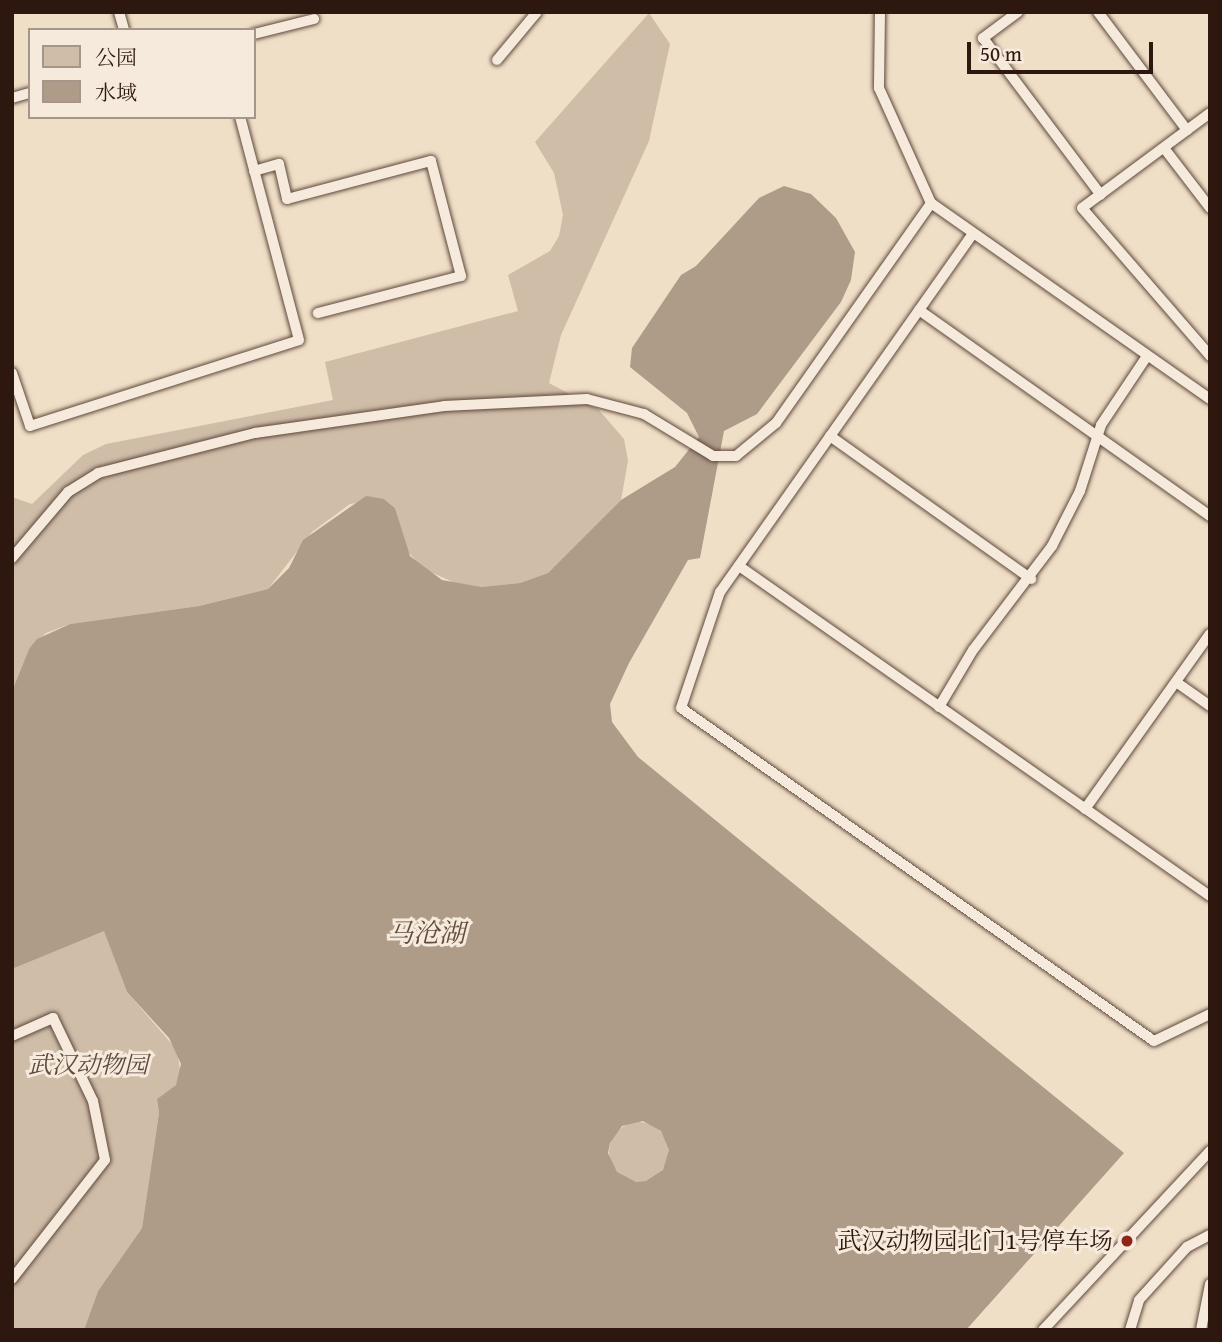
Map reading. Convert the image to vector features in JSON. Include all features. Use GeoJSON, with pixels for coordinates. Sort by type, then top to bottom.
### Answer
{"type":"FeatureCollection","features":[{"type":"Feature","properties":{"kind":"lane"},"geometry":{"type":"LineString","coordinates":[[496,60],[537,12]]}},
{"type":"Feature","properties":{"kind":"lane"},"geometry":{"type":"LineString","coordinates":[[880,12],[879,88],[931,203],[972,235],[1210,399]]}},
{"type":"Feature","properties":{"kind":"lane"},"geometry":{"type":"LineString","coordinates":[[1018,12],[983,38],[1101,195]]}},
{"type":"Feature","properties":{"kind":"lane"},"geometry":{"type":"LineString","coordinates":[[1098,12],[1187,131]]}},
{"type":"Feature","properties":{"kind":"lane"},"geometry":{"type":"LineString","coordinates":[[256,34],[314,19]]}},
{"type":"Feature","properties":{"kind":"lane"},"geometry":{"type":"LineString","coordinates":[[1210,113],[1082,208],[1210,356]]}},
{"type":"Feature","properties":{"kind":"lane"},"geometry":{"type":"LineString","coordinates":[[12,373],[30,426],[299,340],[241,119]]}},
{"type":"Feature","properties":{"kind":"lane"},"geometry":{"type":"LineString","coordinates":[[1164,148],[1210,208]]}},
{"type":"Feature","properties":{"kind":"lane"},"geometry":{"type":"LineString","coordinates":[[254,171],[279,164],[287,199],[431,161],[461,276],[318,313]]}},
{"type":"Feature","properties":{"kind":"lane"},"geometry":{"type":"LineString","coordinates":[[12,558],[68,492],[98,473],[268,431],[444,406],[587,399],[644,414],[713,456],[736,456],[776,423],[931,203]]}},
{"type":"Feature","properties":{"kind":"lane"},"geometry":{"type":"LineString","coordinates":[[972,235],[738,566],[715,604],[681,702],[686,714],[1154,1041],[1210,1014]]}},
{"type":"Feature","properties":{"kind":"lane"},"geometry":{"type":"LineString","coordinates":[[919,310],[1210,516]]}},
{"type":"Feature","properties":{"kind":"lane"},"geometry":{"type":"LineString","coordinates":[[939,707],[973,650],[1031,579],[1080,491],[1097,436],[1147,356]]}},
{"type":"Feature","properties":{"kind":"lane"},"geometry":{"type":"LineString","coordinates":[[830,436],[1031,579]]}},
{"type":"Feature","properties":{"kind":"lane"},"geometry":{"type":"LineString","coordinates":[[738,566],[1210,896]]}},
{"type":"Feature","properties":{"kind":"lane"},"geometry":{"type":"LineString","coordinates":[[1085,809],[1210,634]]}},
{"type":"Feature","properties":{"kind":"lane"},"geometry":{"type":"LineString","coordinates":[[1176,682],[1210,706]]}},
{"type":"Feature","properties":{"kind":"lane"},"geometry":{"type":"LineString","coordinates":[[12,1036],[53,1018],[93,1101],[105,1160],[12,1279]]}},
{"type":"Feature","properties":{"kind":"lane"},"geometry":{"type":"LineString","coordinates":[[1043,1330],[1210,1151]]}},
{"type":"Feature","properties":{"kind":"lane"},"geometry":{"type":"LineString","coordinates":[[1130,1330],[1139,1300],[1187,1247],[1210,1235]]}},
{"type":"Feature","properties":{"kind":"lane"},"geometry":{"type":"LineString","coordinates":[[1201,1330],[1210,1284]]}},
{"type":"Feature","properties":{"kind":"green space"},"geometry":{"type":"Polygon","coordinates":[[[649,13],[670,44],[649,141],[561,335],[549,383],[599,410],[624,439],[628,461],[621,500],[548,573],[520,583],[481,587],[464,587],[424,569],[407,551],[395,508],[384,499],[350,504],[312,532],[268,589],[199,606],[70,624],[46,633],[29,649],[12,691],[12,497],[32,504],[83,455],[106,444],[333,400],[325,362],[518,311],[508,275],[550,251],[559,236],[563,215],[554,173],[535,142],[649,13]]]}},
{"type":"Feature","properties":{"kind":"green space","name":"武汉动物园"},"geometry":{"type":"Polygon","coordinates":[[[104,930],[127,992],[177,1050],[181,1075],[176,1085],[157,1099],[159,1113],[142,1228],[98,1291],[84,1330],[12,1330],[12,969],[104,930]]]}},
{"type":"Feature","properties":{"kind":"green space"},"geometry":{"type":"Polygon","coordinates":[[[633,1122],[645,1122],[664,1135],[669,1152],[667,1164],[656,1177],[645,1182],[633,1182],[614,1169],[609,1158],[609,1146],[622,1127],[633,1122]]]}},
{"type":"Feature","properties":{"kind":"water","name":"马沧湖"},"geometry":{"type":"Polygon","coordinates":[[[784,186],[811,194],[836,218],[855,252],[851,280],[841,302],[757,414],[724,431],[700,558],[688,560],[629,663],[610,704],[612,722],[638,757],[1124,1153],[966,1330],[84,1330],[98,1291],[142,1228],[159,1113],[157,1099],[176,1085],[181,1064],[169,1038],[127,992],[104,931],[12,969],[12,691],[29,649],[37,639],[70,624],[199,606],[268,589],[289,568],[303,540],[366,496],[384,499],[395,508],[410,556],[442,580],[481,587],[520,583],[548,573],[621,500],[675,467],[699,437],[687,413],[630,367],[632,348],[681,275],[696,266],[759,198],[784,186]],[[643,1121],[622,1126],[610,1143],[608,1153],[617,1172],[636,1182],[646,1181],[663,1170],[669,1150],[661,1131],[643,1121]]]}},
{"type":"Feature","properties":{"kind":"place","name":"武汉动物园北门1号停车场"},"geometry":{"type":"Point","coordinates":[1127,1241]}}]}
